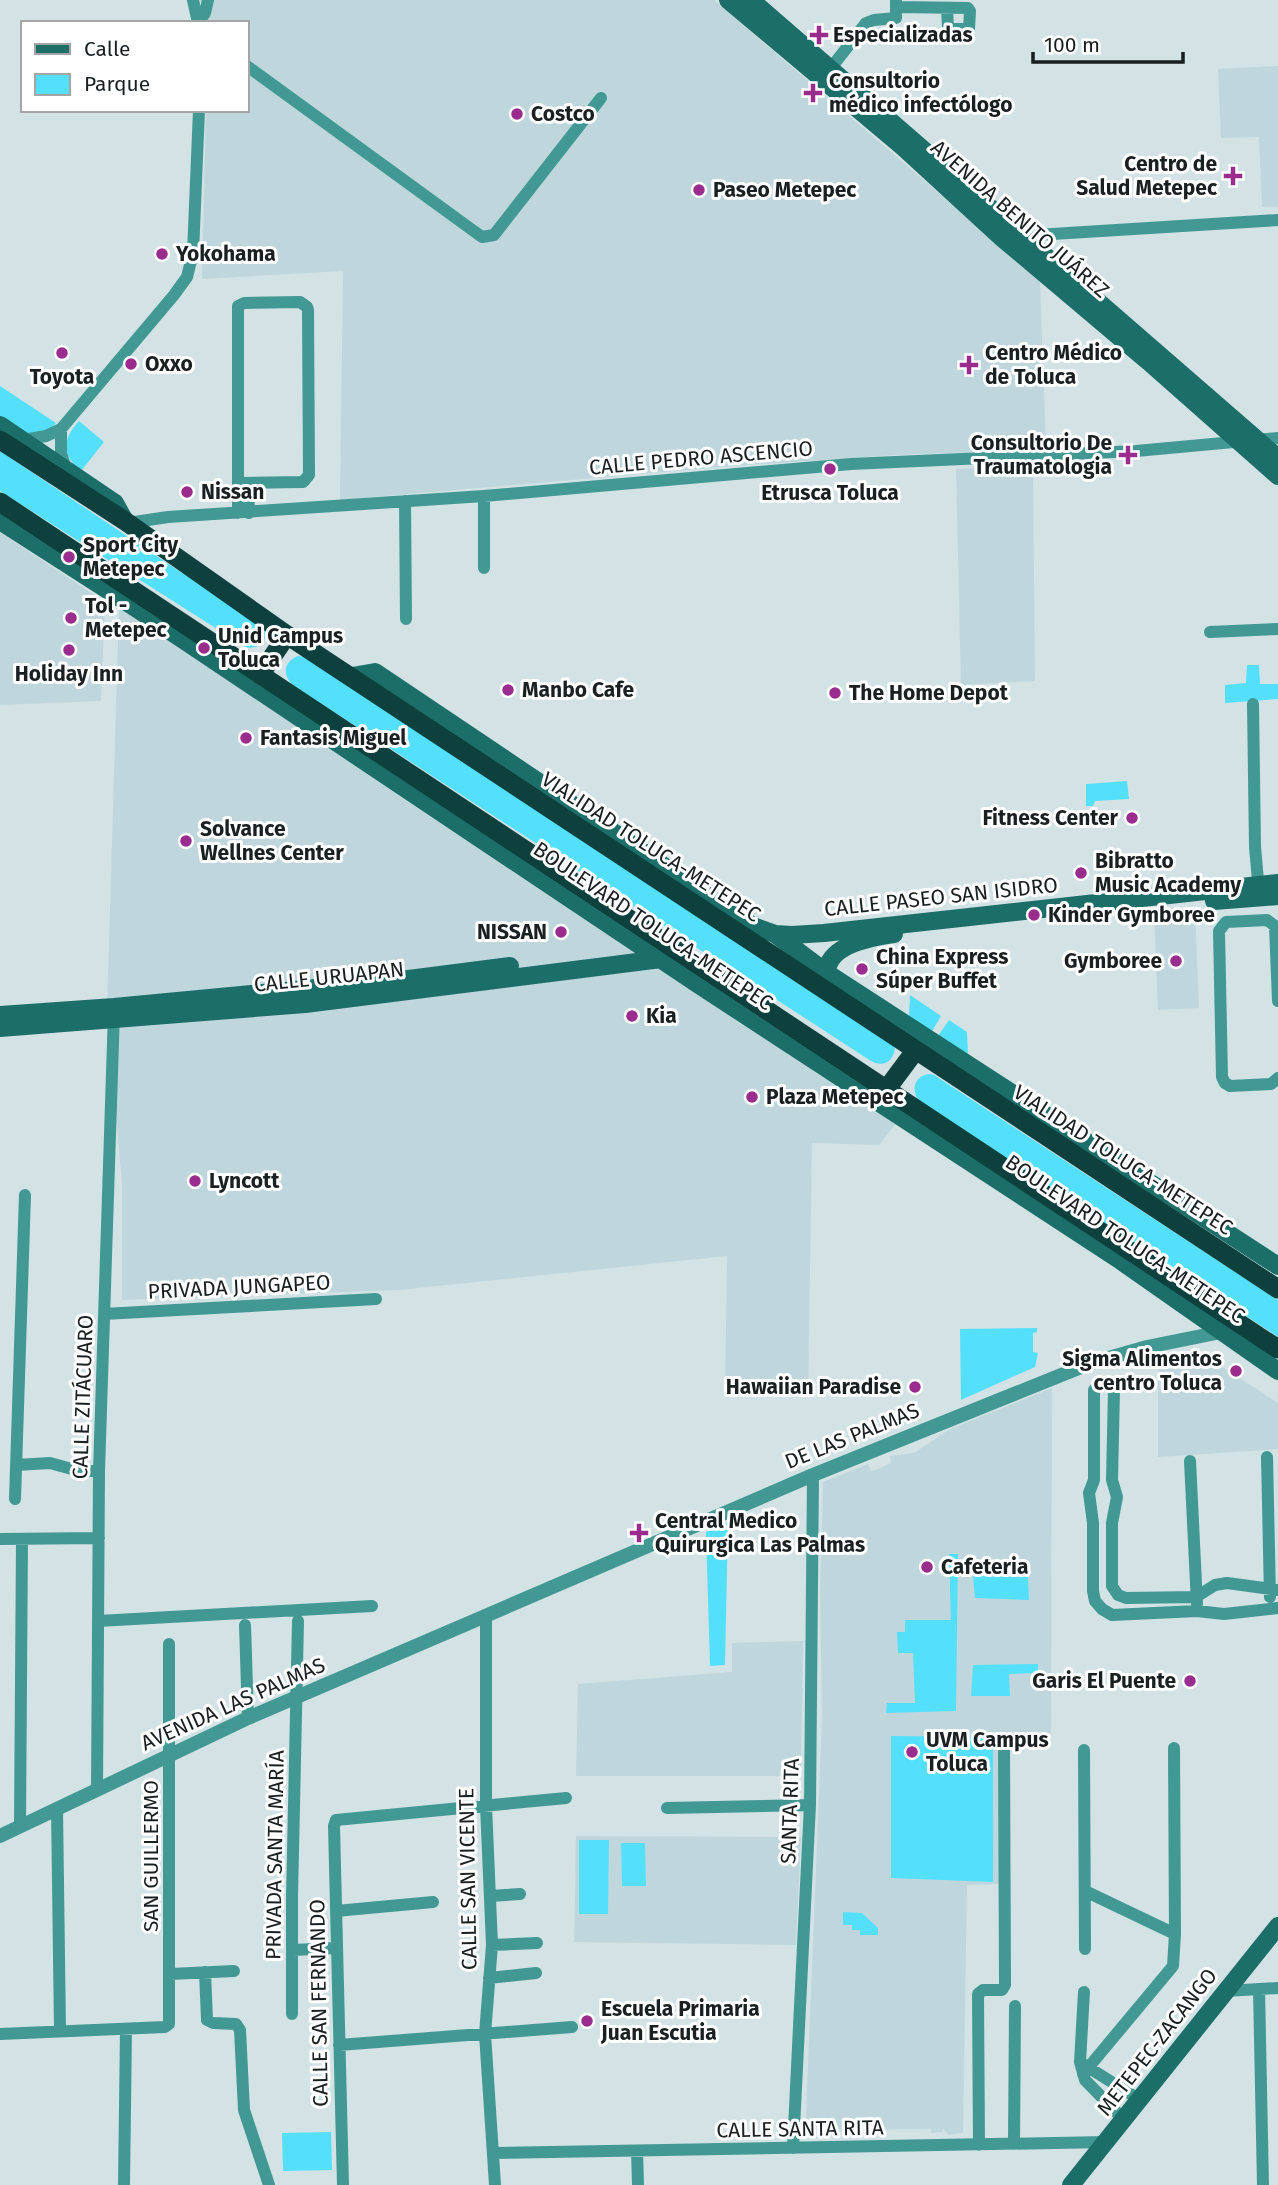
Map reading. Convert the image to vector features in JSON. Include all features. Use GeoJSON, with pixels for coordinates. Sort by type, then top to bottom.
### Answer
{"type":"FeatureCollection","features":[{"type":"Feature","properties":{"kind":"highway","name":"VIALIDAD TOLUCA-METEPEC"},"geometry":{"type":"LineString","coordinates":[[0,440],[126,522],[287,635],[1278,1289]]}},
{"type":"Feature","properties":{"kind":"highway"},"geometry":{"type":"LineString","coordinates":[[4,517],[260,675],[596,907],[886,1090],[903,1109],[1106,1236],[1208,1312],[1244,1327],[1278,1349]]}},
{"type":"Feature","properties":{"kind":"highway"},"geometry":{"type":"LineString","coordinates":[[260,675],[287,635]]}},
{"type":"Feature","properties":{"kind":"highway"},"geometry":{"type":"LineString","coordinates":[[733,928],[753,926]]}},
{"type":"Feature","properties":{"kind":"highway"},"geometry":{"type":"LineString","coordinates":[[795,970],[823,970],[835,997]]}},
{"type":"Feature","properties":{"kind":"highway"},"geometry":{"type":"LineString","coordinates":[[886,1090],[915,1051]]}},
{"type":"Feature","properties":{"kind":"highway"},"geometry":{"type":"LineString","coordinates":[[1106,1236],[1118,1259]]}},
{"type":"Feature","properties":{"kind":"main road","name":"AVENIDA BENITO JUÁREZ"},"geometry":{"type":"LineString","coordinates":[[728,0],[903,147],[1002,238],[1249,441],[1278,458]]}},
{"type":"Feature","properties":{"kind":"main road","name":"AVENIDA BENITO JUÁREZ"},"geometry":{"type":"LineString","coordinates":[[751,0],[1024,235],[1249,441],[1278,476]]}},
{"type":"Feature","properties":{"kind":"main road"},"geometry":{"type":"LineString","coordinates":[[0,425],[115,503],[126,522]]}},
{"type":"Feature","properties":{"kind":"main road","name":"BOULEVARD TOLUCA-METEPEC"},"geometry":{"type":"LineString","coordinates":[[132,598],[596,907],[634,940],[662,959],[903,1109],[1118,1259],[1208,1312],[1223,1332],[1278,1371]]}},
{"type":"Feature","properties":{"kind":"main road"},"geometry":{"type":"LineString","coordinates":[[352,676],[375,672],[753,926],[775,934],[823,970],[1278,1266]]}},
{"type":"Feature","properties":{"kind":"main road","name":"CALLE PASEO SAN ISIDRO"},"geometry":{"type":"LineString","coordinates":[[823,970],[842,950],[888,935],[1254,891],[1278,883]]}},
{"type":"Feature","properties":{"kind":"main road","name":"CALLE PASEO SAN ISIDRO"},"geometry":{"type":"LineString","coordinates":[[775,934],[824,933],[1254,891],[1278,896]]}},
{"type":"Feature","properties":{"kind":"main road","name":"CALLE URUAPAN"},"geometry":{"type":"LineString","coordinates":[[0,1028],[610,955],[619,952],[634,940]]}},
{"type":"Feature","properties":{"kind":"main road","name":"CALLE URUAPAN"},"geometry":{"type":"LineString","coordinates":[[0,1015],[114,1014],[325,1002],[662,959]]}},
{"type":"Feature","properties":{"kind":"main road","name":"METEPEC-ZACANGO"},"geometry":{"type":"LineString","coordinates":[[1071,2185],[1278,1926]]}},
{"type":"Feature","properties":{"kind":"street"},"geometry":{"type":"LineString","coordinates":[[193,0],[198,21]]}},
{"type":"Feature","properties":{"kind":"street"},"geometry":{"type":"LineString","coordinates":[[199,21],[205,13],[207,1]]}},
{"type":"Feature","properties":{"kind":"street"},"geometry":{"type":"LineString","coordinates":[[831,68],[866,23],[896,19],[896,3],[933,3],[947,8]]}},
{"type":"Feature","properties":{"kind":"street"},"geometry":{"type":"LineString","coordinates":[[248,67],[482,237],[494,235],[601,98]]}},
{"type":"Feature","properties":{"kind":"street"},"geometry":{"type":"LineString","coordinates":[[23,440],[46,436],[61,429],[187,277],[193,253],[199,112]]}},
{"type":"Feature","properties":{"kind":"street"},"geometry":{"type":"LineString","coordinates":[[1002,238],[1278,220]]}},
{"type":"Feature","properties":{"kind":"street"},"geometry":{"type":"LineString","coordinates":[[243,483],[303,482],[309,475],[308,310],[300,302],[244,303],[238,306],[243,513]]}},
{"type":"Feature","properties":{"kind":"street"},"geometry":{"type":"LineString","coordinates":[[61,429],[60,445],[66,469]]}},
{"type":"Feature","properties":{"kind":"street","name":"CALLE PEDRO ASCENCIO"},"geometry":{"type":"LineString","coordinates":[[126,522],[161,517],[484,496],[851,464],[1136,451],[1278,438]]}},
{"type":"Feature","properties":{"kind":"street"},"geometry":{"type":"LineString","coordinates":[[484,496],[484,568]]}},
{"type":"Feature","properties":{"kind":"street"},"geometry":{"type":"LineString","coordinates":[[405,501],[407,619]]}},
{"type":"Feature","properties":{"kind":"street"},"geometry":{"type":"LineString","coordinates":[[1210,632],[1278,629]]}},
{"type":"Feature","properties":{"kind":"street"},"geometry":{"type":"LineString","coordinates":[[1251,919],[1255,847],[1253,704]]}},
{"type":"Feature","properties":{"kind":"street"},"geometry":{"type":"LineString","coordinates":[[1278,1001],[1275,926],[1267,920],[1226,922],[1219,931],[1221,1071],[1225,1083],[1230,1086],[1271,1084],[1278,1078]]}},
{"type":"Feature","properties":{"kind":"street","name":"CALLE ZITÁCUARO"},"geometry":{"type":"LineString","coordinates":[[97,1788],[99,1471],[114,1014]]}},
{"type":"Feature","properties":{"kind":"street"},"geometry":{"type":"LineString","coordinates":[[15,1499],[24,1195]]}},
{"type":"Feature","properties":{"kind":"street","name":"PRIVADA JUNGAPEO"},"geometry":{"type":"LineString","coordinates":[[104,1314],[376,1299]]}},
{"type":"Feature","properties":{"kind":"street","name":"DE LAS PALMAS"},"geometry":{"type":"LineString","coordinates":[[486,1615],[813,1475],[1091,1363],[1147,1347],[1244,1327]]}},
{"type":"Feature","properties":{"kind":"street"},"geometry":{"type":"LineString","coordinates":[[1267,1457],[1274,1590],[1274,1608],[1232,1614],[1197,1611],[1112,1615],[1095,1601],[1093,1591],[1093,1523],[1089,1493],[1094,1480],[1094,1390],[1104,1384],[1114,1390],[1112,1480],[1117,1497],[1112,1523],[1112,1586],[1118,1595],[1126,1598],[1196,1597],[1215,1585],[1227,1583],[1274,1590]]}},
{"type":"Feature","properties":{"kind":"street"},"geometry":{"type":"LineString","coordinates":[[1190,1461],[1197,1611]]}},
{"type":"Feature","properties":{"kind":"street"},"geometry":{"type":"LineString","coordinates":[[16,1465],[50,1463],[79,1471],[99,1471]]}},
{"type":"Feature","properties":{"kind":"street","name":"SANTA RITA"},"geometry":{"type":"LineString","coordinates":[[793,2148],[810,1805],[813,1475]]}},
{"type":"Feature","properties":{"kind":"street"},"geometry":{"type":"LineString","coordinates":[[1094,1480],[1112,1480]]}},
{"type":"Feature","properties":{"kind":"street"},"geometry":{"type":"LineString","coordinates":[[1093,1523],[1112,1523]]}},
{"type":"Feature","properties":{"kind":"street"},"geometry":{"type":"LineString","coordinates":[[0,1539],[99,1538]]}},
{"type":"Feature","properties":{"kind":"street"},"geometry":{"type":"LineString","coordinates":[[20,1826],[22,1539]]}},
{"type":"Feature","properties":{"kind":"street"},"geometry":{"type":"LineString","coordinates":[[98,1621],[372,1606]]}},
{"type":"Feature","properties":{"kind":"street","name":"AVENIDA LAS PALMAS"},"geometry":{"type":"LineString","coordinates":[[0,1836],[248,1718],[486,1615]]}},
{"type":"Feature","properties":{"kind":"street","name":"CALLE SAN VICENTE"},"geometry":{"type":"LineString","coordinates":[[486,1615],[486,1806],[492,1945],[485,2034],[495,2185]]}},
{"type":"Feature","properties":{"kind":"street","name":"PRIVADA SANTA MARÍA"},"geometry":{"type":"LineString","coordinates":[[292,2014],[298,1621]]}},
{"type":"Feature","properties":{"kind":"street"},"geometry":{"type":"LineString","coordinates":[[245,1625],[248,1718]]}},
{"type":"Feature","properties":{"kind":"street","name":"SAN GUILLERMO"},"geometry":{"type":"LineString","coordinates":[[126,2029],[168,2026],[170,2021],[169,1644]]}},
{"type":"Feature","properties":{"kind":"street"},"geometry":{"type":"LineString","coordinates":[[979,2145],[978,1994],[983,1990],[1002,1990],[1005,1985],[1004,1745]]}},
{"type":"Feature","properties":{"kind":"street"},"geometry":{"type":"LineString","coordinates":[[1084,2068],[1170,1970],[1174,1961],[1174,1748]]}},
{"type":"Feature","properties":{"kind":"street"},"geometry":{"type":"LineString","coordinates":[[1084,1750],[1085,1949]]}},
{"type":"Feature","properties":{"kind":"street"},"geometry":{"type":"LineString","coordinates":[[486,1806],[566,1798]]}},
{"type":"Feature","properties":{"kind":"street"},"geometry":{"type":"LineString","coordinates":[[667,1808],[810,1805]]}},
{"type":"Feature","properties":{"kind":"street","name":"CALLE SAN FERNANDO"},"geometry":{"type":"LineString","coordinates":[[343,2185],[336,1948],[336,1820],[486,1806]]}},
{"type":"Feature","properties":{"kind":"street"},"geometry":{"type":"LineString","coordinates":[[57,1808],[60,2031]]}},
{"type":"Feature","properties":{"kind":"street"},"geometry":{"type":"LineString","coordinates":[[1085,1891],[1175,1934]]}},
{"type":"Feature","properties":{"kind":"street"},"geometry":{"type":"LineString","coordinates":[[490,1896],[520,1894]]}},
{"type":"Feature","properties":{"kind":"street"},"geometry":{"type":"LineString","coordinates":[[336,1911],[433,1902]]}},
{"type":"Feature","properties":{"kind":"street"},"geometry":{"type":"LineString","coordinates":[[492,1945],[537,1943]]}},
{"type":"Feature","properties":{"kind":"street"},"geometry":{"type":"LineString","coordinates":[[293,1950],[336,1948]]}},
{"type":"Feature","properties":{"kind":"street"},"geometry":{"type":"LineString","coordinates":[[170,1974],[234,1971]]}},
{"type":"Feature","properties":{"kind":"street"},"geometry":{"type":"LineString","coordinates":[[205,1972],[207,2020],[213,2023],[236,2024],[240,2030],[244,2110],[269,2185]]}},
{"type":"Feature","properties":{"kind":"street"},"geometry":{"type":"LineString","coordinates":[[489,1978],[536,1973]]}},
{"type":"Feature","properties":{"kind":"street"},"geometry":{"type":"LineString","coordinates":[[1226,1992],[1278,1988]]}},
{"type":"Feature","properties":{"kind":"street"},"geometry":{"type":"LineString","coordinates":[[1259,1989],[1263,2185]]}},
{"type":"Feature","properties":{"kind":"street"},"geometry":{"type":"LineString","coordinates":[[1084,1992],[1085,2080],[1124,2120]]}},
{"type":"Feature","properties":{"kind":"street"},"geometry":{"type":"LineString","coordinates":[[1014,2144],[1015,2006]]}},
{"type":"Feature","properties":{"kind":"street"},"geometry":{"type":"LineString","coordinates":[[339,2045],[572,2027]]}},
{"type":"Feature","properties":{"kind":"street"},"geometry":{"type":"LineString","coordinates":[[0,2034],[126,2029],[124,2185]]}},
{"type":"Feature","properties":{"kind":"street"},"geometry":{"type":"LineString","coordinates":[[1084,2068],[1140,2100]]}},
{"type":"Feature","properties":{"kind":"street"},"geometry":{"type":"LineString","coordinates":[[1100,2095],[1109,2080]]}},
{"type":"Feature","properties":{"kind":"street","name":"CALLE SANTA RITA"},"geometry":{"type":"LineString","coordinates":[[493,2154],[1107,2142]]}},
{"type":"Feature","properties":{"kind":"street"},"geometry":{"type":"LineString","coordinates":[[637,2151],[638,2185]]}},
{"type":"Feature","properties":{"kind":"shaded area"},"geometry":{"type":"Polygon","coordinates":[[[200,0],[714,0],[1040,280],[1046,449],[745,465],[340,500],[343,271],[202,279],[206,112],[248,112],[248,21],[205,21],[200,0]]]}},
{"type":"Feature","properties":{"kind":"shaded area"},"geometry":{"type":"Polygon","coordinates":[[[1278,66],[1278,207],[1262,207],[1259,137],[1221,138],[1218,69],[1278,66]]]}},
{"type":"Feature","properties":{"kind":"shaded area"},"geometry":{"type":"Polygon","coordinates":[[[1033,463],[1035,681],[961,685],[956,469],[1033,463]]]}},
{"type":"Feature","properties":{"kind":"shaded area"},"geometry":{"type":"Polygon","coordinates":[[[0,532],[105,602],[101,701],[0,705],[0,532]]]}},
{"type":"Feature","properties":{"kind":"shaded area"},"geometry":{"type":"Polygon","coordinates":[[[119,607],[899,1120],[879,1145],[812,1143],[808,1396],[725,1396],[727,1256],[399,1290],[122,1300],[122,1184],[107,1011],[119,607]]]}},
{"type":"Feature","properties":{"kind":"shaded area","name":"Gymboree"},"geometry":{"type":"Polygon","coordinates":[[[1195,912],[1199,1008],[1158,1010],[1154,914],[1195,912]]]}},
{"type":"Feature","properties":{"kind":"shaded area"},"geometry":{"type":"Polygon","coordinates":[[[1198,1351],[1278,1403],[1278,1449],[1158,1457],[1158,1357],[1198,1351]]]}},
{"type":"Feature","properties":{"kind":"shaded area","name":"UVM Campus Toluca"},"geometry":{"type":"Polygon","coordinates":[[[1052,1388],[1051,1733],[1002,1735],[1001,1884],[967,1885],[963,2133],[949,2135],[943,2129],[942,2132],[931,2133],[931,2129],[830,2130],[824,2138],[805,2139],[822,1720],[820,1590],[823,1482],[868,1464],[871,1471],[878,1469],[891,1463],[890,1456],[914,1453],[950,1429],[1052,1388]]]}},
{"type":"Feature","properties":{"kind":"shaded area"},"geometry":{"type":"Polygon","coordinates":[[[803,1641],[801,1776],[576,1776],[578,1684],[732,1672],[732,1643],[803,1641]]]}},
{"type":"Feature","properties":{"kind":"shaded area"},"geometry":{"type":"Polygon","coordinates":[[[576,1836],[801,1837],[796,1945],[574,1942],[576,1836]]]}},
{"type":"Feature","properties":{"kind":"green space"},"geometry":{"type":"Polygon","coordinates":[[[0,386],[56,423],[51,429],[30,435],[0,419],[0,386]]]}},
{"type":"Feature","properties":{"kind":"green space"},"geometry":{"type":"Polygon","coordinates":[[[79,421],[104,442],[81,471],[70,459],[66,447],[69,434],[79,421]]]}},
{"type":"Feature","properties":{"kind":"green space"},"geometry":{"type":"Polygon","coordinates":[[[0,451],[179,571],[261,622],[266,631],[264,642],[247,648],[0,491],[0,451]]]}},
{"type":"Feature","properties":{"kind":"green space"},"geometry":{"type":"Polygon","coordinates":[[[298,656],[305,657],[895,1047],[888,1062],[880,1064],[871,1061],[294,686],[287,678],[286,670],[289,662],[298,656]]]}},
{"type":"Feature","properties":{"kind":"green space"},"geometry":{"type":"Polygon","coordinates":[[[1247,665],[1259,665],[1260,684],[1278,684],[1278,699],[1225,703],[1225,685],[1246,683],[1247,665]]]}},
{"type":"Feature","properties":{"kind":"green space"},"geometry":{"type":"Polygon","coordinates":[[[1127,781],[1129,799],[1095,801],[1093,806],[1086,806],[1086,784],[1127,781]]]}},
{"type":"Feature","properties":{"kind":"green space"},"geometry":{"type":"Polygon","coordinates":[[[910,995],[941,1016],[931,1033],[909,1017],[910,995]]]}},
{"type":"Feature","properties":{"kind":"green space"},"geometry":{"type":"Polygon","coordinates":[[[949,1020],[967,1032],[968,1056],[938,1036],[949,1020]]]}},
{"type":"Feature","properties":{"kind":"green space"},"geometry":{"type":"Polygon","coordinates":[[[929,1074],[1278,1300],[1278,1337],[918,1100],[916,1083],[920,1077],[929,1074]]]}},
{"type":"Feature","properties":{"kind":"green space"},"geometry":{"type":"Polygon","coordinates":[[[1037,1328],[1037,1332],[1033,1333],[1033,1352],[1038,1353],[1035,1367],[961,1400],[960,1329],[1037,1328]]]}},
{"type":"Feature","properties":{"kind":"green space"},"geometry":{"type":"Polygon","coordinates":[[[728,1522],[725,1665],[710,1666],[706,1532],[728,1522]]]}},
{"type":"Feature","properties":{"kind":"green space"},"geometry":{"type":"Polygon","coordinates":[[[949,1554],[958,1554],[956,1711],[886,1713],[887,1703],[915,1703],[913,1653],[898,1653],[897,1632],[905,1632],[905,1620],[951,1620],[949,1554]]]}},
{"type":"Feature","properties":{"kind":"green space"},"geometry":{"type":"Polygon","coordinates":[[[973,1576],[1028,1577],[1029,1600],[975,1598],[973,1576]]]}},
{"type":"Feature","properties":{"kind":"green space"},"geometry":{"type":"Polygon","coordinates":[[[1038,1664],[1038,1673],[1009,1674],[1010,1696],[971,1696],[973,1665],[1038,1664]]]}},
{"type":"Feature","properties":{"kind":"green space"},"geometry":{"type":"Polygon","coordinates":[[[891,1736],[993,1737],[993,1882],[891,1878],[891,1736]]]}},
{"type":"Feature","properties":{"kind":"green space"},"geometry":{"type":"Polygon","coordinates":[[[579,1840],[609,1840],[608,1914],[579,1914],[579,1840]]]}},
{"type":"Feature","properties":{"kind":"green space"},"geometry":{"type":"Polygon","coordinates":[[[621,1843],[645,1843],[646,1886],[622,1886],[621,1843]]]}},
{"type":"Feature","properties":{"kind":"green space"},"geometry":{"type":"Polygon","coordinates":[[[843,1912],[862,1913],[878,1928],[878,1935],[860,1935],[860,1930],[852,1930],[852,1925],[843,1925],[843,1912]]]}},
{"type":"Feature","properties":{"kind":"green space"},"geometry":{"type":"Polygon","coordinates":[[[331,2132],[332,2170],[283,2171],[282,2133],[331,2132]]]}},
{"type":"Feature","properties":{"kind":"place","name":"Especializadas"},"geometry":{"type":"Point","coordinates":[819,35]}},
{"type":"Feature","properties":{"kind":"place","name":"Consultorio médico infectólogo"},"geometry":{"type":"Point","coordinates":[813,93]}},
{"type":"Feature","properties":{"kind":"place","name":"Costco"},"geometry":{"type":"Point","coordinates":[517,114]}},
{"type":"Feature","properties":{"kind":"place","name":"Centro de Salud Metepec"},"geometry":{"type":"Point","coordinates":[1233,176]}},
{"type":"Feature","properties":{"kind":"place","name":"Paseo Metepec"},"geometry":{"type":"Point","coordinates":[699,190]}},
{"type":"Feature","properties":{"kind":"place","name":"Yokohama"},"geometry":{"type":"Point","coordinates":[162,254]}},
{"type":"Feature","properties":{"kind":"place","name":"Toyota"},"geometry":{"type":"Point","coordinates":[62,353]}},
{"type":"Feature","properties":{"kind":"place","name":"Oxxo"},"geometry":{"type":"Point","coordinates":[131,364]}},
{"type":"Feature","properties":{"kind":"place","name":"Centro Médico de Toluca"},"geometry":{"type":"Point","coordinates":[969,365]}},
{"type":"Feature","properties":{"kind":"place","name":"Consultorio De Traumatologia"},"geometry":{"type":"Point","coordinates":[1128,455]}},
{"type":"Feature","properties":{"kind":"place","name":"Etrusca Toluca"},"geometry":{"type":"Point","coordinates":[830,469]}},
{"type":"Feature","properties":{"kind":"place","name":"Nissan"},"geometry":{"type":"Point","coordinates":[187,492]}},
{"type":"Feature","properties":{"kind":"place","name":"Sport City Metepec"},"geometry":{"type":"Point","coordinates":[69,557]}},
{"type":"Feature","properties":{"kind":"place","name":"Tol - Metepec"},"geometry":{"type":"Point","coordinates":[71,618]}},
{"type":"Feature","properties":{"kind":"place","name":"Unid Campus Toluca"},"geometry":{"type":"Point","coordinates":[204,648]}},
{"type":"Feature","properties":{"kind":"place","name":"Holiday Inn"},"geometry":{"type":"Point","coordinates":[69,650]}},
{"type":"Feature","properties":{"kind":"place","name":"Manbo Cafe"},"geometry":{"type":"Point","coordinates":[508,690]}},
{"type":"Feature","properties":{"kind":"place","name":"The Home Depot"},"geometry":{"type":"Point","coordinates":[835,693]}},
{"type":"Feature","properties":{"kind":"place","name":"Fantasis Miguel"},"geometry":{"type":"Point","coordinates":[246,738]}},
{"type":"Feature","properties":{"kind":"place","name":"Fitness Center"},"geometry":{"type":"Point","coordinates":[1132,818]}},
{"type":"Feature","properties":{"kind":"place","name":"Solvance Wellnes Center"},"geometry":{"type":"Point","coordinates":[186,841]}},
{"type":"Feature","properties":{"kind":"place","name":"Bibratto Music Academy"},"geometry":{"type":"Point","coordinates":[1081,873]}},
{"type":"Feature","properties":{"kind":"place","name":"Kinder Gymboree"},"geometry":{"type":"Point","coordinates":[1034,915]}},
{"type":"Feature","properties":{"kind":"place","name":"NISSAN"},"geometry":{"type":"Point","coordinates":[561,932]}},
{"type":"Feature","properties":{"kind":"place","name":"Gymboree"},"geometry":{"type":"Point","coordinates":[1176,961]}},
{"type":"Feature","properties":{"kind":"place","name":"China Express Súper Buffet"},"geometry":{"type":"Point","coordinates":[862,969]}},
{"type":"Feature","properties":{"kind":"place","name":"Kia"},"geometry":{"type":"Point","coordinates":[632,1016]}},
{"type":"Feature","properties":{"kind":"place","name":"Plaza Metepec"},"geometry":{"type":"Point","coordinates":[752,1097]}},
{"type":"Feature","properties":{"kind":"place","name":"Lyncott"},"geometry":{"type":"Point","coordinates":[195,1181]}},
{"type":"Feature","properties":{"kind":"place","name":"Sigma Alimentos centro Toluca"},"geometry":{"type":"Point","coordinates":[1236,1371]}},
{"type":"Feature","properties":{"kind":"place","name":"Hawaiian Paradise"},"geometry":{"type":"Point","coordinates":[915,1387]}},
{"type":"Feature","properties":{"kind":"place","name":"Central Medico Quirurgica Las Palmas"},"geometry":{"type":"Point","coordinates":[639,1533]}},
{"type":"Feature","properties":{"kind":"place","name":"Cafeteria"},"geometry":{"type":"Point","coordinates":[927,1567]}},
{"type":"Feature","properties":{"kind":"place","name":"Garis El Puente"},"geometry":{"type":"Point","coordinates":[1190,1681]}},
{"type":"Feature","properties":{"kind":"place","name":"UVM Campus Toluca"},"geometry":{"type":"Point","coordinates":[912,1752]}},
{"type":"Feature","properties":{"kind":"place","name":"Escuela Primaria Juan Escutia"},"geometry":{"type":"Point","coordinates":[587,2021]}}]}
